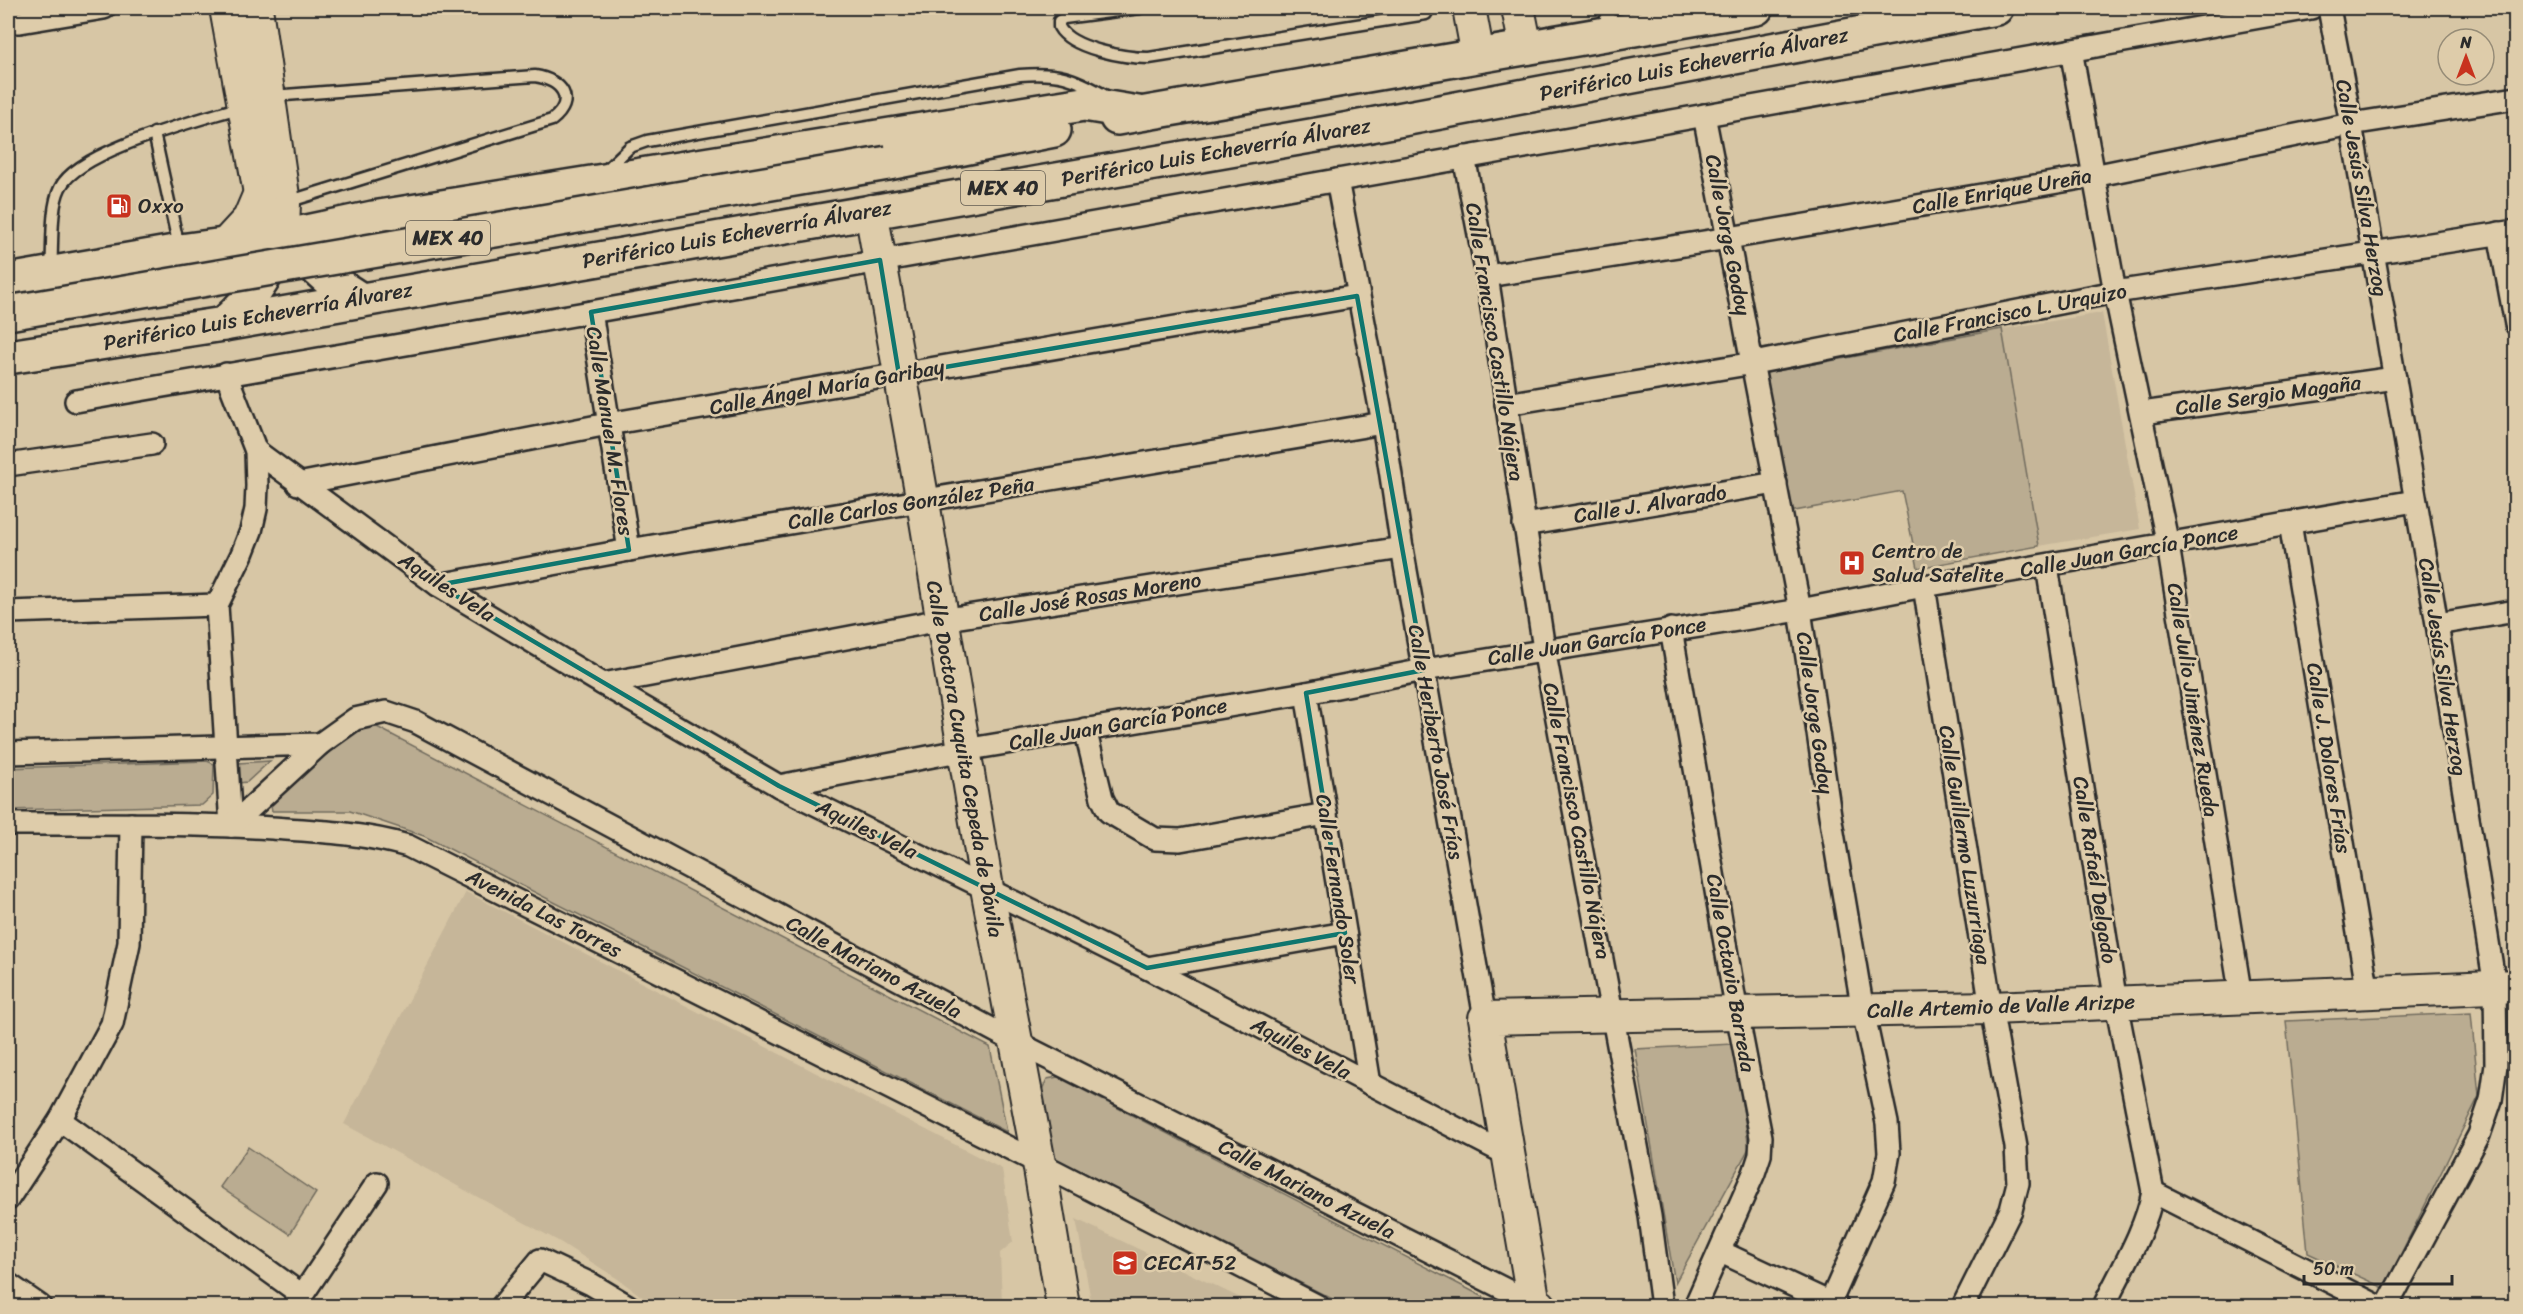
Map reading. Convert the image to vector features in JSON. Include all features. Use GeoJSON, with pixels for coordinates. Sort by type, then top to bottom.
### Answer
{"type":"FeatureCollection","features":[{"type":"Feature","properties":{"kind":"highway","name":"Periférico Luis Echeverría Álvarez"},"geometry":{"type":"LineString","coordinates":[[8,313],[888,163],[1138,113],[1597,37],[1756,8]]}},
{"type":"Feature","properties":{"kind":"highway","name":"Periférico Luis Echeverría Álvarez"},"geometry":{"type":"LineString","coordinates":[[8,357],[210,326],[1328,133],[1956,11],[1996,8]]}},
{"type":"Feature","properties":{"kind":"highway"},"geometry":{"type":"LineString","coordinates":[[8,281],[180,250],[283,237],[373,218],[1084,104],[1138,113]]}},
{"type":"Feature","properties":{"kind":"highway"},"geometry":{"type":"LineString","coordinates":[[373,218],[363,246],[365,260],[370,274],[380,285],[396,293]]}},
{"type":"Feature","properties":{"kind":"highway"},"geometry":{"type":"LineString","coordinates":[[180,250],[194,266],[202,286],[203,308],[210,326],[250,300],[260,287],[283,237]]}},
{"type":"Feature","properties":{"kind":"highway"},"geometry":{"type":"LineString","coordinates":[[283,237],[319,272],[361,300]]}},
{"type":"Feature","properties":{"kind":"street"},"geometry":{"type":"LineString","coordinates":[[8,18],[12,22],[20,22],[104,8]]}},
{"type":"Feature","properties":{"kind":"street"},"geometry":{"type":"LineString","coordinates":[[225,8],[256,102],[272,198],[283,237]]}},
{"type":"Feature","properties":{"kind":"street"},"geometry":{"type":"LineString","coordinates":[[256,8],[256,102]]}},
{"type":"Feature","properties":{"kind":"street"},"geometry":{"type":"LineString","coordinates":[[1469,8],[1478,56]]}},
{"type":"Feature","properties":{"kind":"street"},"geometry":{"type":"LineString","coordinates":[[1518,8],[1526,48]]}},
{"type":"Feature","properties":{"kind":"street"},"geometry":{"type":"LineString","coordinates":[[76,401],[2311,8]]}},
{"type":"Feature","properties":{"kind":"street","name":"Calle Jesús Silva Herzog"},"geometry":{"type":"LineString","coordinates":[[2328,8],[2351,124],[2437,624],[2505,986],[2491,1100],[2479,1135],[2387,1306]]}},
{"type":"Feature","properties":{"kind":"street","name":"Calle Julio Jiménez Rueda"},"geometry":{"type":"LineString","coordinates":[[2071,50],[2115,292],[2168,545],[2241,997]]}},
{"type":"Feature","properties":{"kind":"street","name":"Calle Enrique Ureña"},"geometry":{"type":"LineString","coordinates":[[1487,276],[1729,238],[2093,176],[2351,124],[2516,98]]}},
{"type":"Feature","properties":{"kind":"street","name":"Calle Jorge Godoy"},"geometry":{"type":"LineString","coordinates":[[1704,115],[1754,363],[1800,610],[1830,815],[1863,1011],[1887,1123],[1888,1153],[1884,1181],[1833,1305]]}},
{"type":"Feature","properties":{"kind":"street","name":"Calle Francisco Castillo Nájera"},"geometry":{"type":"LineString","coordinates":[[1464,157],[1487,276],[1544,649],[1650,1216],[1662,1306]]}},
{"type":"Feature","properties":{"kind":"street","name":"Calle Heriberto José Frías"},"geometry":{"type":"LineString","coordinates":[[1336,180],[1383,423],[1402,548],[1537,1305]]}},
{"type":"Feature","properties":{"kind":"street"},"geometry":{"type":"LineString","coordinates":[[225,245],[272,198]]}},
{"type":"Feature","properties":{"kind":"street","name":"Calle Doctora Cuquita Cepeda de Dávila"},"geometry":{"type":"LineString","coordinates":[[871,211],[923,502],[987,888],[1014,1041],[1039,1163],[1063,1306]]}},
{"type":"Feature","properties":{"kind":"street"},"geometry":{"type":"LineString","coordinates":[[2507,232],[2516,324]]}},
{"type":"Feature","properties":{"kind":"street","name":"Calle Francisco L. Urquizo"},"geometry":{"type":"LineString","coordinates":[[1506,404],[1754,363],[2115,292],[2507,232]]}},
{"type":"Feature","properties":{"kind":"street","name":"Calle Ángel María Garibay"},"geometry":{"type":"LineString","coordinates":[[298,484],[608,424],[1357,296]]}},
{"type":"Feature","properties":{"kind":"street","name":"Calle Manuel M. Flores"},"geometry":{"type":"LineString","coordinates":[[591,312],[629,550]]}},
{"type":"Feature","properties":{"kind":"street"},"geometry":{"type":"LineString","coordinates":[[226,374],[256,451],[257,486],[256,509],[251,531],[243,554],[217,605],[231,826]]}},
{"type":"Feature","properties":{"kind":"street","name":"Calle Sergio Magaña"},"geometry":{"type":"LineString","coordinates":[[2142,413],[2395,378]]}},
{"type":"Feature","properties":{"kind":"street","name":"Calle Carlos González Peña"},"geometry":{"type":"LineString","coordinates":[[438,585],[629,550],[1383,423]]}},
{"type":"Feature","properties":{"kind":"street"},"geometry":{"type":"LineString","coordinates":[[8,465],[152,444]]}},
{"type":"Feature","properties":{"kind":"street","name":"Aquiles Vela"},"geometry":{"type":"LineString","coordinates":[[256,451],[438,585],[779,786],[1147,968],[1510,1156]]}},
{"type":"Feature","properties":{"kind":"street","name":"Calle J. Alvarado"},"geometry":{"type":"LineString","coordinates":[[1524,525],[1776,483]]}},
{"type":"Feature","properties":{"kind":"street","name":"Calle Juan García Ponce"},"geometry":{"type":"LineString","coordinates":[[779,786],[964,750],[1306,693],[1544,649],[1800,610],[1924,585],[2047,566],[2415,501]]}},
{"type":"Feature","properties":{"kind":"street","name":"Calle J. Dolores Frías"},"geometry":{"type":"LineString","coordinates":[[2290,523],[2368,993]]}},
{"type":"Feature","properties":{"kind":"street","name":"Calle José Rosas Moreno"},"geometry":{"type":"LineString","coordinates":[[603,684],[941,620],[1402,548]]}},
{"type":"Feature","properties":{"kind":"street","name":"Calle Rafaél Delgado"},"geometry":{"type":"LineString","coordinates":[[2047,566],[2116,1003],[2152,1192],[2149,1210],[2142,1227],[2104,1306]]}},
{"type":"Feature","properties":{"kind":"street","name":"Calle Guillermo Luzurriaga"},"geometry":{"type":"LineString","coordinates":[[1924,585],[1991,1008],[2016,1147],[2018,1183],[2011,1210],[1963,1306]]}},
{"type":"Feature","properties":{"kind":"street"},"geometry":{"type":"LineString","coordinates":[[8,612],[217,605]]}},
{"type":"Feature","properties":{"kind":"street"},"geometry":{"type":"LineString","coordinates":[[2437,624],[2516,611]]}},
{"type":"Feature","properties":{"kind":"street","name":"Calle Octavio Barreda"},"geometry":{"type":"LineString","coordinates":[[1671,629],[1737,1013],[1761,1137],[1760,1155],[1754,1173],[1695,1306]]}},
{"type":"Feature","properties":{"kind":"street","name":"Calle Fernando Soler"},"geometry":{"type":"LineString","coordinates":[[1306,693],[1370,1084]]}},
{"type":"Feature","properties":{"kind":"street","name":"Calle Mariano Azuela"},"geometry":{"type":"LineString","coordinates":[[231,826],[320,744],[355,719],[386,712],[416,722],[1014,1041],[1537,1305]]}},
{"type":"Feature","properties":{"kind":"street"},"geometry":{"type":"LineString","coordinates":[[1085,729],[1105,806],[1116,818],[1155,839],[1180,840],[1326,814]]}},
{"type":"Feature","properties":{"kind":"street"},"geometry":{"type":"LineString","coordinates":[[8,753],[320,744]]}},
{"type":"Feature","properties":{"kind":"street","name":"Avenida Las Torres"},"geometry":{"type":"LineString","coordinates":[[8,824],[231,826],[347,833],[381,838],[408,846],[1318,1306]]}},
{"type":"Feature","properties":{"kind":"street"},"geometry":{"type":"LineString","coordinates":[[8,1199],[60,1120],[112,1024],[129,943],[131,824]]}},
{"type":"Feature","properties":{"kind":"street"},"geometry":{"type":"LineString","coordinates":[[1147,968],[1345,933]]}},
{"type":"Feature","properties":{"kind":"street","name":"Calle Artemio de Valle Arizpe"},"geometry":{"type":"LineString","coordinates":[[1485,1018],[1991,1008],[2505,986]]}},
{"type":"Feature","properties":{"kind":"street"},"geometry":{"type":"LineString","coordinates":[[60,1120],[298,1301],[378,1183]]}},
{"type":"Feature","properties":{"kind":"street"},"geometry":{"type":"LineString","coordinates":[[2152,1192],[2378,1306]]}},
{"type":"Feature","properties":{"kind":"street"},"geometry":{"type":"LineString","coordinates":[[1721,1251],[1833,1305]]}},
{"type":"Feature","properties":{"kind":"street"},"geometry":{"type":"LineString","coordinates":[[502,1306],[540,1260],[591,1284],[628,1306]]}},
{"type":"Feature","properties":{"kind":"street"},"geometry":{"type":"LineString","coordinates":[[8,1284],[40,1306]]}},
{"type":"Feature","properties":{"kind":"lane"},"geometry":{"type":"LineString","coordinates":[[1140,8],[1064,18],[1059,21],[1059,27],[1071,40],[1122,56],[1149,58],[1426,14],[1429,8]]}},
{"type":"Feature","properties":{"kind":"lane"},"geometry":{"type":"LineString","coordinates":[[1597,37],[1612,8]]}},
{"type":"Feature","properties":{"kind":"lane"},"geometry":{"type":"LineString","coordinates":[[51,273],[55,205],[59,189],[68,176],[83,165],[154,133],[256,102],[535,76],[550,78],[562,87],[565,100],[562,112],[552,120],[272,198]]}},
{"type":"Feature","properties":{"kind":"lane"},"geometry":{"type":"LineString","coordinates":[[154,133],[180,250]]}},
{"type":"Feature","properties":{"kind":"highlighted area"},"geometry":{"type":"Polygon","coordinates":[[[880,260],[899,375],[1357,296],[1424,670],[1306,693],[1345,933],[1147,968],[779,786],[438,585],[629,550],[591,312],[880,260]]]}},
{"type":"Feature","properties":{"kind":"shaded area"},"geometry":{"type":"Polygon","coordinates":[[[2102,313],[2140,529],[2039,546],[2002,329],[2102,313]]]}},
{"type":"Feature","properties":{"kind":"shaded area"},"geometry":{"type":"Polygon","coordinates":[[[2002,329],[2039,546],[1918,568],[1902,491],[1789,512],[1766,373],[2002,329]]]}},
{"type":"Feature","properties":{"kind":"shaded area"},"geometry":{"type":"Polygon","coordinates":[[[358,725],[377,727],[990,1047],[1007,1132],[424,836],[350,811],[272,811],[270,800],[358,725]]]}},
{"type":"Feature","properties":{"kind":"shaded area"},"geometry":{"type":"Polygon","coordinates":[[[207,761],[214,764],[213,795],[202,805],[8,810],[8,768],[207,761]]]}},
{"type":"Feature","properties":{"kind":"shaded area"},"geometry":{"type":"Polygon","coordinates":[[[270,761],[247,782],[239,783],[237,763],[270,761]]]}},
{"type":"Feature","properties":{"kind":"shaded area"},"geometry":{"type":"Polygon","coordinates":[[[466,892],[1002,1169],[1013,1242],[1000,1253],[1002,1304],[1005,1306],[655,1306],[560,1242],[344,1124],[466,892]]]}},
{"type":"Feature","properties":{"kind":"shaded area"},"geometry":{"type":"Polygon","coordinates":[[[2471,1013],[2479,1096],[2384,1288],[2308,1253],[2286,1021],[2471,1013]]]}},
{"type":"Feature","properties":{"kind":"shaded area"},"geometry":{"type":"Polygon","coordinates":[[[1733,1044],[1749,1148],[1675,1283],[1635,1049],[1733,1044]]]}},
{"type":"Feature","properties":{"kind":"shaded area"},"geometry":{"type":"Polygon","coordinates":[[[1058,1077],[1501,1306],[1346,1306],[1055,1158],[1042,1090],[1047,1079],[1058,1077]]]}},
{"type":"Feature","properties":{"kind":"shaded area"},"geometry":{"type":"Polygon","coordinates":[[[248,1147],[316,1193],[290,1234],[220,1187],[248,1147]]]}},
{"type":"Feature","properties":{"kind":"shaded area","name":"CECAT 52"},"geometry":{"type":"Polygon","coordinates":[[[1076,1219],[1257,1306],[1092,1306],[1076,1219]]]}},
{"type":"Feature","properties":{"kind":"place","name":"Oxxo"},"geometry":{"type":"Point","coordinates":[119,206]}},
{"type":"Feature","properties":{"kind":"place","name":"Centro de Salud Satelite"},"geometry":{"type":"Point","coordinates":[1852,563]}},
{"type":"Feature","properties":{"kind":"place","name":"CECAT 52"},"geometry":{"type":"Point","coordinates":[1125,1263]}}]}
